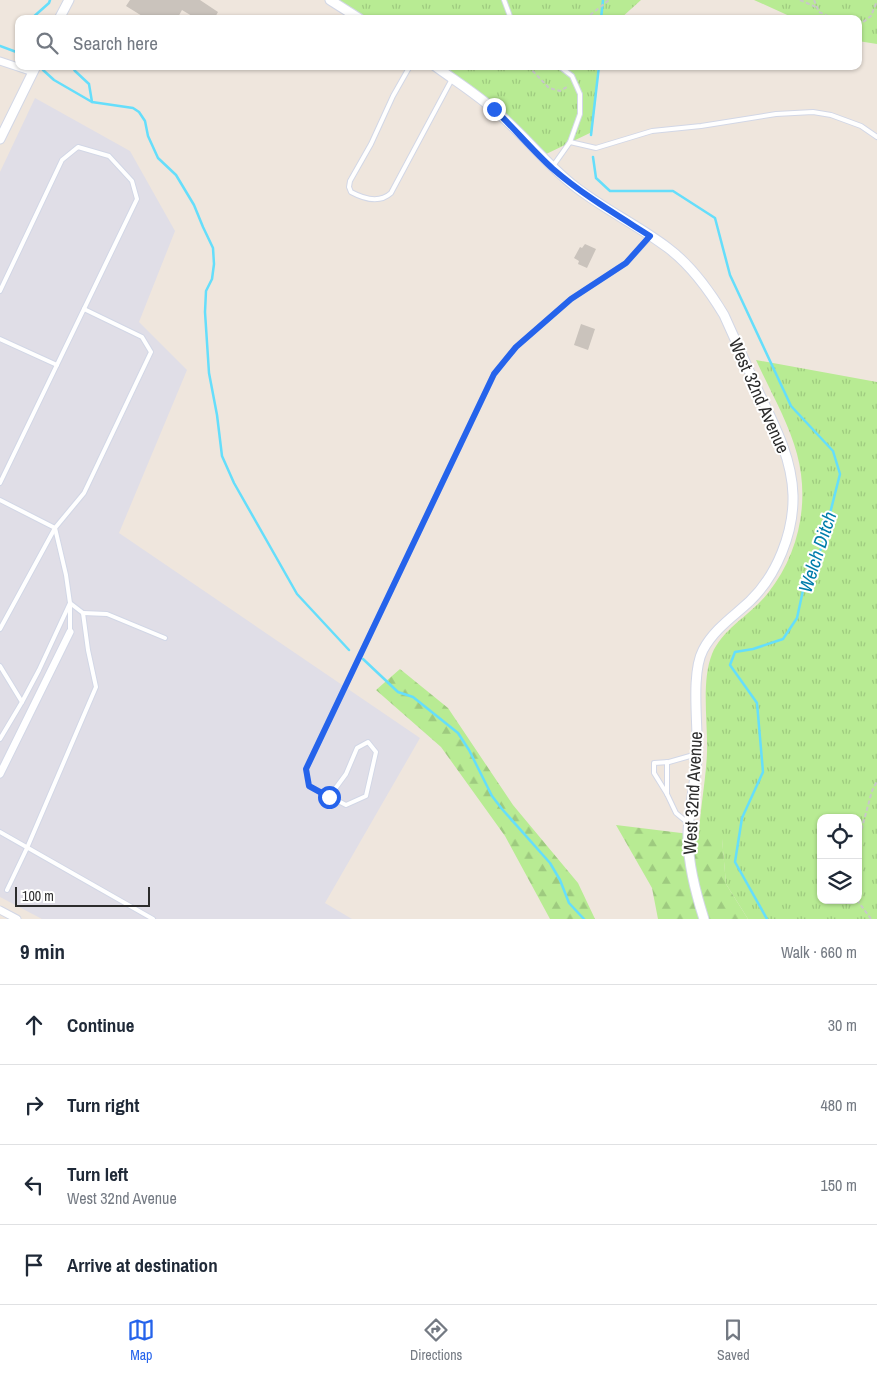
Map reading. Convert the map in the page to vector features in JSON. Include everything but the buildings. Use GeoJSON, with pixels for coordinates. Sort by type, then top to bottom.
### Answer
{"type":"FeatureCollection","features":[{"type":"Feature","properties":{"kind":"street"},"geometry":{"type":"LineString","coordinates":[[61,15],[69,0]]}},
{"type":"Feature","properties":{"kind":"street"},"geometry":{"type":"LineString","coordinates":[[330,0],[354,15]]}},
{"type":"Feature","properties":{"kind":"street"},"geometry":{"type":"LineString","coordinates":[[0,61],[15,65]]}},
{"type":"Feature","properties":{"kind":"street"},"geometry":{"type":"LineString","coordinates":[[0,139],[34,70]]}},
{"type":"Feature","properties":{"kind":"street","name":"West 32nd Avenue"},"geometry":{"type":"LineString","coordinates":[[440,70],[494,109],[552,168],[593,200],[669,249],[690,268],[716,302],[724,316],[777,430],[787,456],[793,495],[787,536],[778,563],[761,590],[719,629],[709,641],[702,652],[698,668],[697,754],[688,840],[690,863],[704,919]]}},
{"type":"Feature","properties":{"kind":"street"},"geometry":{"type":"LineString","coordinates":[[0,774],[70,632]]}},
{"type":"Feature","properties":{"kind":"street"},"geometry":{"type":"LineString","coordinates":[[0,910],[17,919]]}},
{"type":"Feature","properties":{"kind":"lane"},"geometry":{"type":"LineString","coordinates":[[504,0],[510,15]]}},
{"type":"Feature","properties":{"kind":"lane"},"geometry":{"type":"LineString","coordinates":[[408,70],[393,96],[371,144],[350,181],[350,192],[359,197],[375,200],[386,198],[391,193],[452,79]]}},
{"type":"Feature","properties":{"kind":"lane"},"geometry":{"type":"LineString","coordinates":[[552,168],[570,142],[580,114],[580,94],[572,76],[564,70]]}},
{"type":"Feature","properties":{"kind":"lane"},"geometry":{"type":"LineString","coordinates":[[570,142],[596,148],[652,131],[702,126],[776,114],[813,112],[831,115],[861,126],[877,137]]}},
{"type":"Feature","properties":{"kind":"lane"},"geometry":{"type":"LineString","coordinates":[[0,291],[62,160],[78,147],[108,156],[132,182],[137,199],[0,482]]}},
{"type":"Feature","properties":{"kind":"lane"},"geometry":{"type":"LineString","coordinates":[[329,797],[346,774],[357,748],[368,742],[376,752],[366,796],[346,805],[329,797],[309,786],[306,769],[494,374],[516,347],[571,299],[626,263],[650,236]]}},
{"type":"Feature","properties":{"kind":"lane"},"geometry":{"type":"LineString","coordinates":[[0,629],[55,528],[84,493],[152,352],[142,337],[84,309]]}},
{"type":"Feature","properties":{"kind":"lane"},"geometry":{"type":"LineString","coordinates":[[0,339],[56,365]]}},
{"type":"Feature","properties":{"kind":"lane"},"geometry":{"type":"LineString","coordinates":[[0,500],[55,528],[66,575],[70,603],[70,632]]}},
{"type":"Feature","properties":{"kind":"lane"},"geometry":{"type":"LineString","coordinates":[[70,603],[83,613],[107,614],[165,638]]}},
{"type":"Feature","properties":{"kind":"lane"},"geometry":{"type":"LineString","coordinates":[[0,740],[39,670],[70,603]]}},
{"type":"Feature","properties":{"kind":"lane"},"geometry":{"type":"LineString","coordinates":[[7,890],[96,687],[83,613]]}},
{"type":"Feature","properties":{"kind":"lane"},"geometry":{"type":"LineString","coordinates":[[0,666],[22,702]]}},
{"type":"Feature","properties":{"kind":"lane"},"geometry":{"type":"LineString","coordinates":[[689,824],[676,813],[654,773],[654,763],[667,762],[697,754]]}},
{"type":"Feature","properties":{"kind":"lane"},"geometry":{"type":"LineString","coordinates":[[667,762],[667,794]]}},
{"type":"Feature","properties":{"kind":"lane"},"geometry":{"type":"LineString","coordinates":[[0,832],[153,919]]}},
{"type":"Feature","properties":{"kind":"path"},"geometry":{"type":"LineString","coordinates":[[800,0],[818,8]]}},
{"type":"Feature","properties":{"kind":"path"},"geometry":{"type":"LineString","coordinates":[[814,0],[820,12],[826,15]]}},
{"type":"Feature","properties":{"kind":"path"},"geometry":{"type":"LineString","coordinates":[[589,15],[608,1]]}},
{"type":"Feature","properties":{"kind":"path"},"geometry":{"type":"LineString","coordinates":[[862,23],[871,16],[877,1]]}},
{"type":"Feature","properties":{"kind":"path"},"geometry":{"type":"LineString","coordinates":[[532,70],[550,88],[560,91],[567,87],[572,76]]}},
{"type":"Feature","properties":{"kind":"path"},"geometry":{"type":"LineString","coordinates":[[862,827],[872,791],[877,781]]}},
{"type":"Feature","properties":{"kind":"path"},"geometry":{"type":"LineString","coordinates":[[860,904],[871,919]]}},
{"type":"Feature","properties":{"kind":"shaded area"},"geometry":{"type":"Polygon","coordinates":[[[35,98],[130,151],[175,231],[139,322],[187,370],[119,533],[420,738],[325,903],[352,919],[42,919],[0,897],[0,172],[35,98]]]}},
{"type":"Feature","properties":{"kind":"green space"},"geometry":{"type":"Polygon","coordinates":[[[335,0],[641,0],[624,15],[357,15],[335,0]]]}},
{"type":"Feature","properties":{"kind":"green space"},"geometry":{"type":"Polygon","coordinates":[[[754,0],[877,0],[877,44],[862,42],[862,15],[787,15],[754,0]]]}},
{"type":"Feature","properties":{"kind":"green space"},"geometry":{"type":"Polygon","coordinates":[[[439,70],[597,70],[597,90],[592,132],[542,156],[510,127],[439,70]]]}},
{"type":"Feature","properties":{"kind":"green space"},"geometry":{"type":"Polygon","coordinates":[[[756,360],[877,382],[877,919],[748,919],[726,884],[722,839],[699,836],[707,752],[706,690],[712,654],[730,629],[761,601],[779,578],[794,545],[799,527],[802,509],[801,472],[797,454],[784,418],[756,360]]]}},
{"type":"Feature","properties":{"kind":"green space"},"geometry":{"type":"Polygon","coordinates":[[[400,669],[448,708],[513,805],[578,883],[595,919],[550,919],[505,836],[441,747],[376,690],[400,669]]]}},
{"type":"Feature","properties":{"kind":"green space"},"geometry":{"type":"Polygon","coordinates":[[[616,825],[722,838],[726,884],[748,919],[658,919],[652,888],[616,825]]]}},
{"type":"Feature","properties":{"kind":"waterway"},"geometry":{"type":"LineString","coordinates":[[36,15],[50,0]]}},
{"type":"Feature","properties":{"kind":"waterway","name":"Welch Ditch"},"geometry":{"type":"LineString","coordinates":[[601,15],[603,0]]}},
{"type":"Feature","properties":{"kind":"waterway"},"geometry":{"type":"LineString","coordinates":[[0,46],[15,52]]}},
{"type":"Feature","properties":{"kind":"waterway"},"geometry":{"type":"LineString","coordinates":[[43,70],[54,80],[92,102],[133,108],[139,112],[145,121],[148,136],[158,158],[176,175],[194,205],[213,248],[214,264],[212,279],[206,291],[205,312],[209,373],[222,456],[234,483],[297,594],[349,650]]}},
{"type":"Feature","properties":{"kind":"waterway"},"geometry":{"type":"LineString","coordinates":[[74,70],[89,84],[92,102]]}},
{"type":"Feature","properties":{"kind":"waterway","name":"Welch Ditch"},"geometry":{"type":"LineString","coordinates":[[591,135],[599,70]]}},
{"type":"Feature","properties":{"kind":"waterway","name":"Welch Ditch"},"geometry":{"type":"LineString","coordinates":[[593,157],[596,178],[610,191],[673,191],[715,218],[730,275],[791,406],[833,451],[840,474],[821,549],[807,572],[797,618],[783,639],[753,649],[735,652],[730,665],[757,703],[763,772],[742,818],[735,862],[767,919]]}},
{"type":"Feature","properties":{"kind":"waterway"},"geometry":{"type":"LineString","coordinates":[[363,659],[398,692],[413,697],[458,733],[469,750],[492,796],[550,863],[560,880],[569,903],[584,919]]}},
{"type":"Feature","properties":{"kind":"route"},"geometry":{"type":"LineString","coordinates":[[329,797],[309,786],[306,769],[494,374],[516,347],[571,299],[626,263],[650,236],[593,200],[552,168],[494,109]]}}]}
